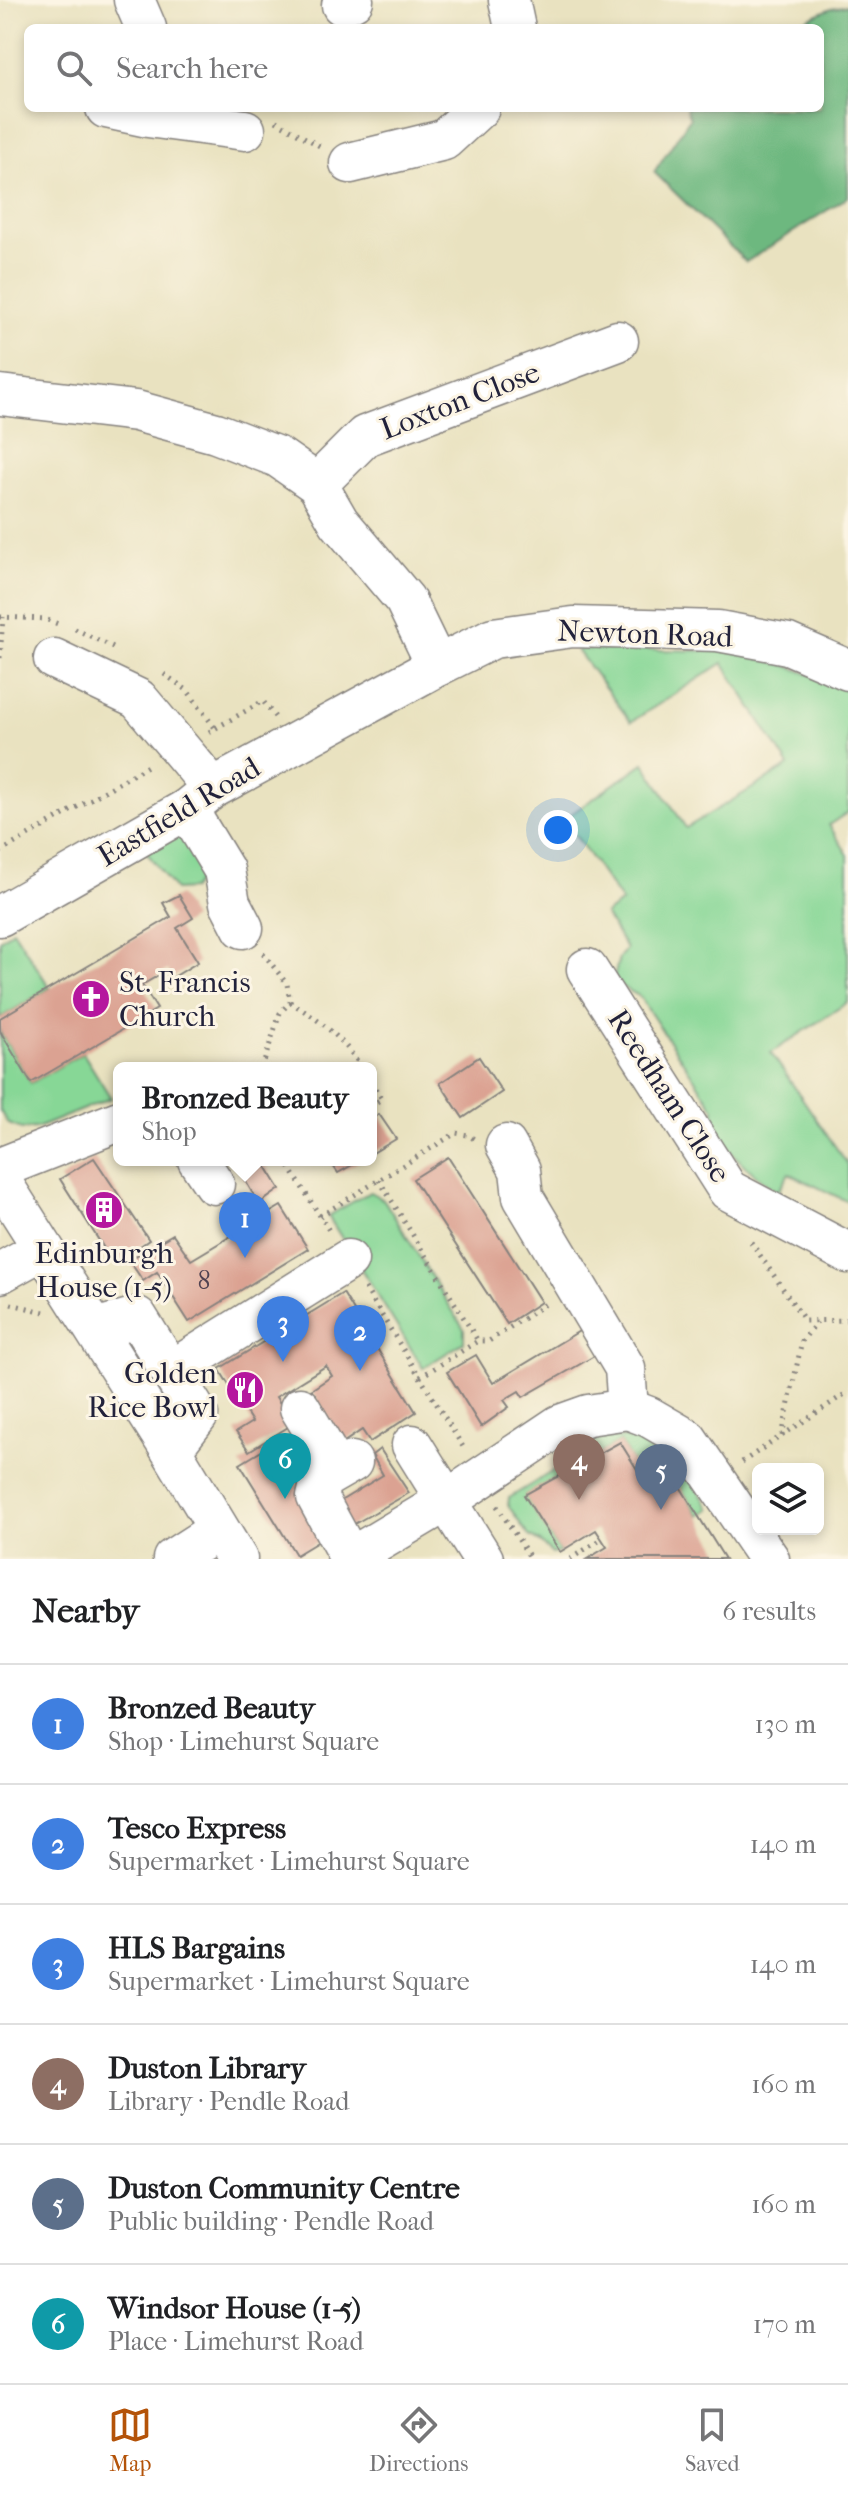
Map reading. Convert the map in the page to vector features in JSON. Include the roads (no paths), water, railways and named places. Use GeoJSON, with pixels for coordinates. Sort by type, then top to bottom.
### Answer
{"type":"FeatureCollection","features":[{"type":"Feature","properties":{"kind":"street"},"geometry":{"type":"LineString","coordinates":[[134,0],[144,24]]}},
{"type":"Feature","properties":{"kind":"street"},"geometry":{"type":"LineString","coordinates":[[509,0],[514,24]]}},
{"type":"Feature","properties":{"kind":"street"},"geometry":{"type":"LineString","coordinates":[[149,112],[245,130]]}},
{"type":"Feature","properties":{"kind":"street"},"geometry":{"type":"LineString","coordinates":[[350,163],[444,140],[475,112]]}},
{"type":"Feature","properties":{"kind":"street","name":"Loxton Close"},"geometry":{"type":"LineString","coordinates":[[317,484],[365,436],[618,341]]}},
{"type":"Feature","properties":{"kind":"street"},"geometry":{"type":"LineString","coordinates":[[0,395],[136,411],[216,433],[278,457],[317,484],[339,522],[405,600],[437,666]]}},
{"type":"Feature","properties":{"kind":"street","name":"Newton Road"},"geometry":{"type":"LineString","coordinates":[[359,710],[493,638],[573,627],[718,631],[788,644],[848,670]]}},
{"type":"Feature","properties":{"kind":"street"},"geometry":{"type":"LineString","coordinates":[[54,659],[138,699],[200,798],[224,870],[230,903],[243,928]]}},
{"type":"Feature","properties":{"kind":"street","name":"Eastfield Road"},"geometry":{"type":"LineString","coordinates":[[0,916],[200,798],[359,710]]}},
{"type":"Feature","properties":{"kind":"street","name":"Reedham Close"},"geometry":{"type":"LineString","coordinates":[[587,969],[728,1190],[848,1253]]}},
{"type":"Feature","properties":{"kind":"street"},"geometry":{"type":"LineString","coordinates":[[0,1168],[113,1123]]}},
{"type":"Feature","properties":{"kind":"street"},"geometry":{"type":"LineString","coordinates":[[506,1145],[520,1170],[523,1197],[625,1368],[628,1409]]}},
{"type":"Feature","properties":{"kind":"street"},"geometry":{"type":"LineString","coordinates":[[0,1180],[228,1544],[173,1559]]}},
{"type":"Feature","properties":{"kind":"street"},"geometry":{"type":"LineString","coordinates":[[0,1273],[43,1249]]}},
{"type":"Feature","properties":{"kind":"street"},"geometry":{"type":"LineString","coordinates":[[171,1371],[348,1260]]}},
{"type":"Feature","properties":{"kind":"street"},"geometry":{"type":"LineString","coordinates":[[95,1329],[137,1317],[171,1371],[198,1415],[171,1450]]}},
{"type":"Feature","properties":{"kind":"street"},"geometry":{"type":"LineString","coordinates":[[300,1408],[344,1466],[321,1480],[317,1497],[349,1559],[395,1548],[446,1501],[487,1488],[560,1425],[588,1415],[628,1409],[687,1439],[769,1559]]}},
{"type":"Feature","properties":{"kind":"street"},"geometry":{"type":"LineString","coordinates":[[412,1445],[483,1559]]}},
{"type":"Feature","properties":{"kind":"place","name":"St. Francis Church"},"geometry":{"type":"Point","coordinates":[91,999]}},
{"type":"Feature","properties":{"kind":"place","name":"Edinburgh House (1-5)"},"geometry":{"type":"Point","coordinates":[104,1210]}},
{"type":"Feature","properties":{"kind":"place","name":"Bronzed Beauty"},"geometry":{"type":"Point","coordinates":[245,1258]}},
{"type":"Feature","properties":{"kind":"place","name":"HLS Bargains"},"geometry":{"type":"Point","coordinates":[283,1362]}},
{"type":"Feature","properties":{"kind":"place","name":"Tesco Express"},"geometry":{"type":"Point","coordinates":[360,1371]}},
{"type":"Feature","properties":{"kind":"place","name":"Golden Rice Bowl"},"geometry":{"type":"Point","coordinates":[245,1390]}},
{"type":"Feature","properties":{"kind":"place","name":"Windsor House (1-5)"},"geometry":{"type":"Point","coordinates":[285,1499]}},
{"type":"Feature","properties":{"kind":"place","name":"Duston Library"},"geometry":{"type":"Point","coordinates":[579,1500]}},
{"type":"Feature","properties":{"kind":"place","name":"Duston Community Centre"},"geometry":{"type":"Point","coordinates":[661,1510]}}]}
